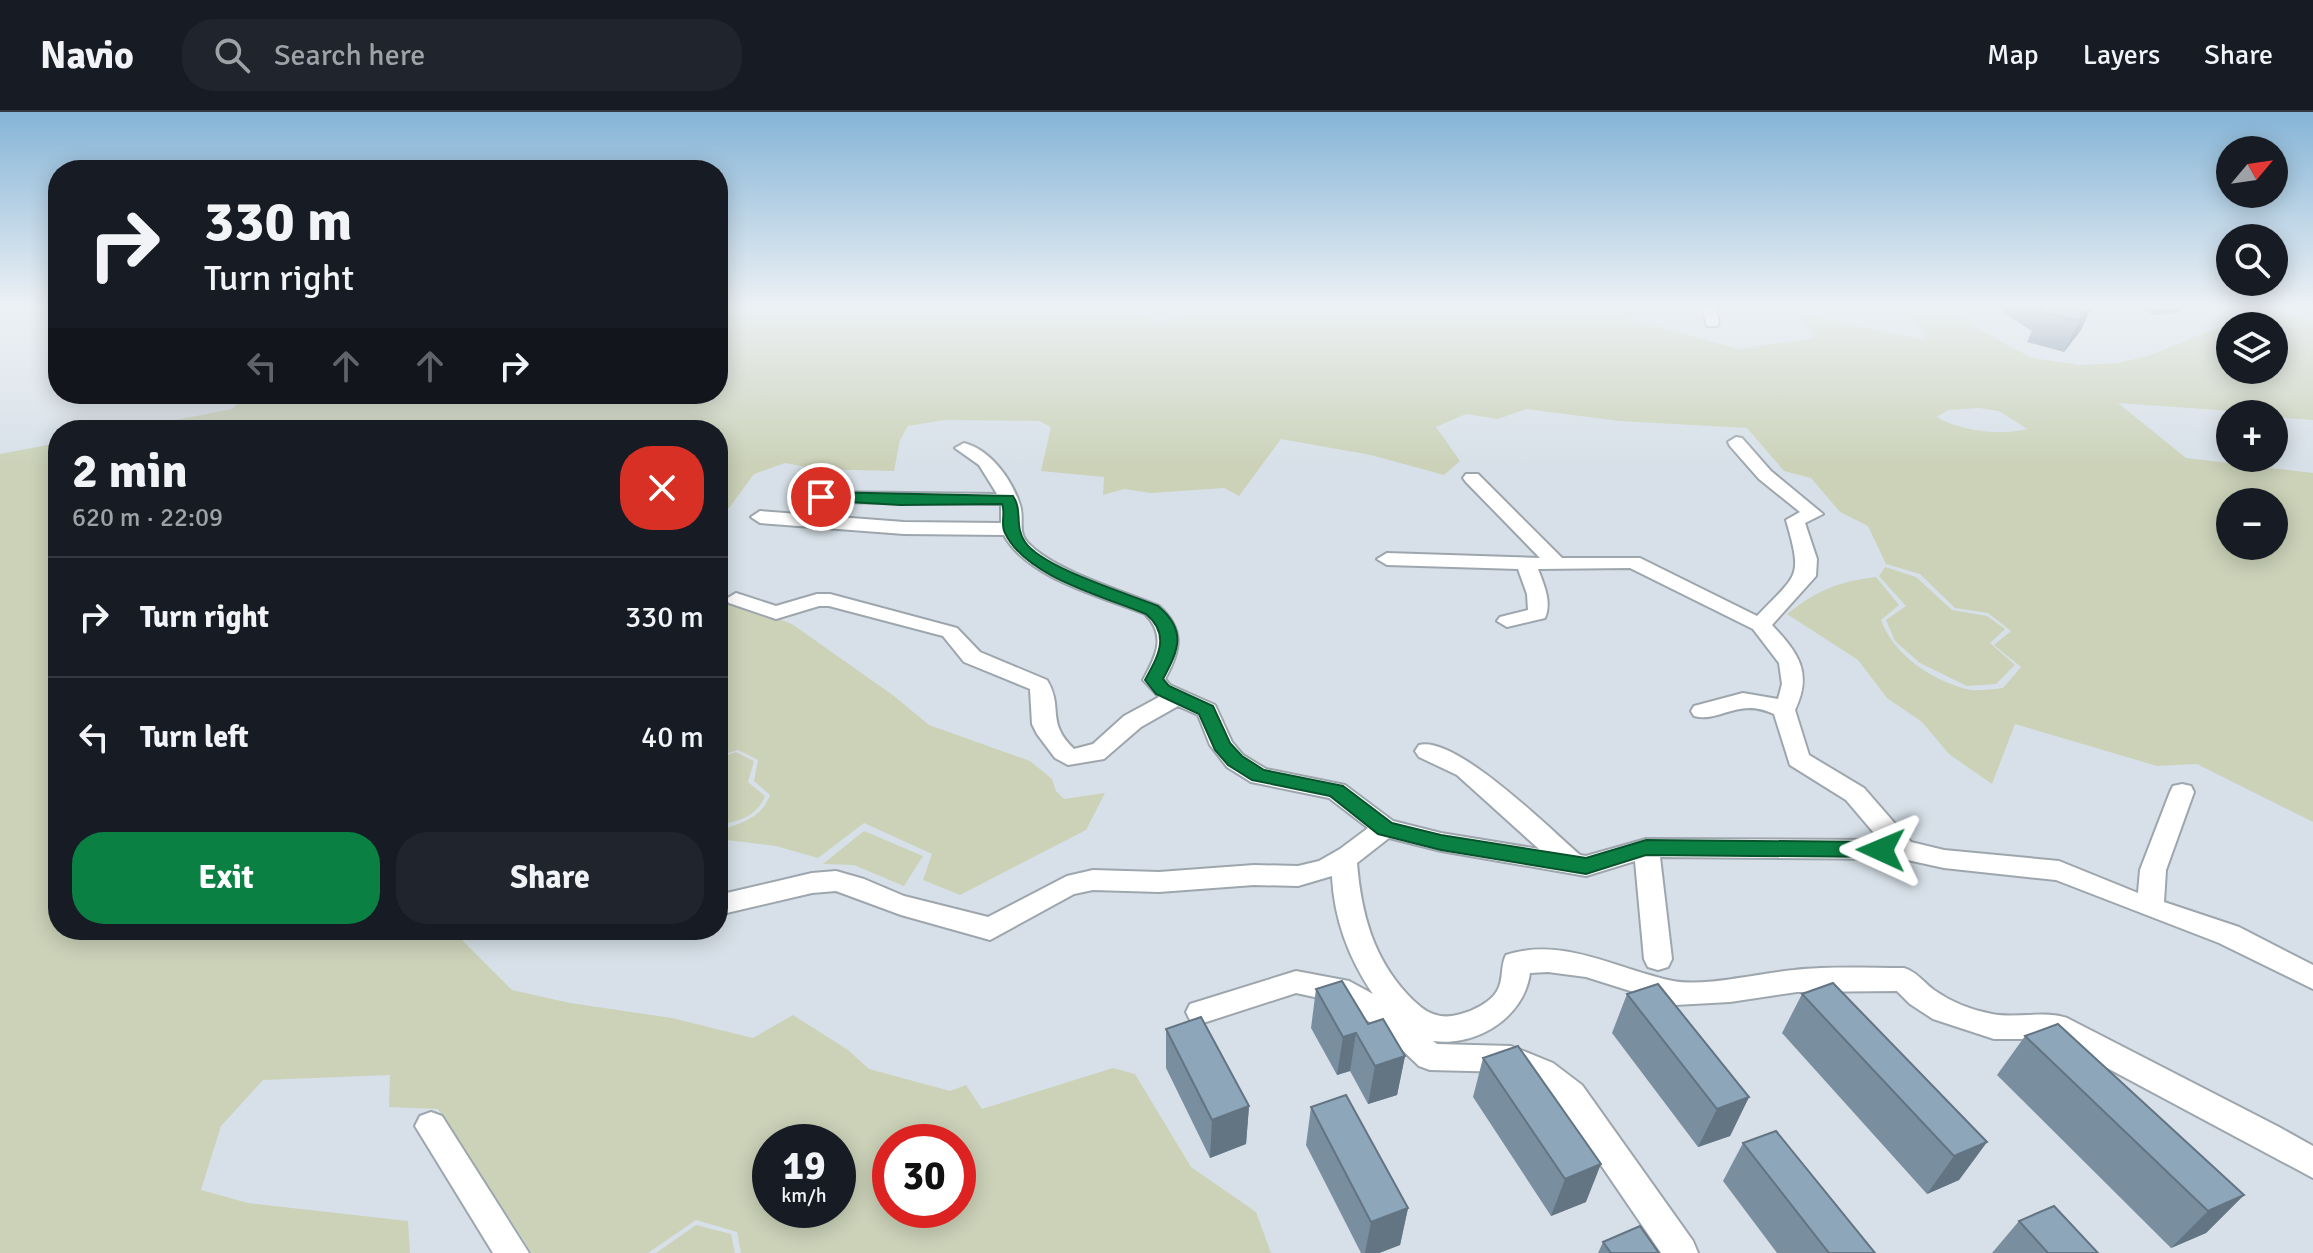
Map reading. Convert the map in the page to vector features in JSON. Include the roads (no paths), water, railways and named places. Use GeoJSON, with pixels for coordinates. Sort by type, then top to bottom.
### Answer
{"type":"FeatureCollection","features":[{"type":"Feature","properties":{"kind":"street"},"geometry":{"type":"LineString","coordinates":[[1736,442],[1765,475],[1814,514],[1795,520],[1807,559],[1806,576],[1760,625]]}},
{"type":"Feature","properties":{"kind":"street"},"geometry":{"type":"LineString","coordinates":[[964,448],[994,471],[1012,508],[1010,529],[1020,547],[1041,564],[1152,610],[1166,621],[1169,637],[1167,656],[1154,680],[1162,690],[1207,710],[1222,745],[1235,761],[1259,776],[1336,791],[1385,828],[1441,842],[1586,866],[1646,848],[1903,850],[1944,859],[2059,871],[2229,935],[2313,978]]}},
{"type":"Feature","properties":{"kind":"street"},"geometry":{"type":"LineString","coordinates":[[1472,478],[1557,564]]}},
{"type":"Feature","properties":{"kind":"street"},"geometry":{"type":"LineString","coordinates":[[821,497],[1007,499]]}},
{"type":"Feature","properties":{"kind":"street"},"geometry":{"type":"LineString","coordinates":[[760,517],[904,528],[1010,529]]}},
{"type":"Feature","properties":{"kind":"street"},"geometry":{"type":"LineString","coordinates":[[1387,559],[1557,564],[1633,562],[1760,625],[1787,653],[1792,667],[1794,694],[1784,710]]}},
{"type":"Feature","properties":{"kind":"street"},"geometry":{"type":"LineString","coordinates":[[1507,621],[1538,614],[1537,594],[1525,562]]}},
{"type":"Feature","properties":{"kind":"street"},"geometry":{"type":"LineString","coordinates":[[736,599],[776,613],[817,600],[830,600],[950,632],[972,657],[1039,685],[1045,695],[1043,721],[1052,742],[1068,757],[1087,758],[1109,746],[1128,725],[1178,697]]}},
{"type":"Feature","properties":{"kind":"street"},"geometry":{"type":"LineString","coordinates":[[1702,711],[1742,699],[1763,699],[1784,710],[1798,759],[1855,794],[1903,850]]}},
{"type":"Feature","properties":{"kind":"street"},"geometry":{"type":"LineString","coordinates":[[1427,751],[1465,769],[1573,864]]}},
{"type":"Feature","properties":{"kind":"street"},"geometry":{"type":"LineString","coordinates":[[2150,907],[2153,870],[2182,792]]}},
{"type":"Feature","properties":{"kind":"street"},"geometry":{"type":"LineString","coordinates":[[728,903],[829,880],[859,887],[899,905],[961,918],[990,929],[1067,886],[1093,880],[1159,882],[1254,875],[1298,876],[1327,868],[1344,859],[1385,828]]}},
{"type":"Feature","properties":{"kind":"street"},"geometry":{"type":"LineString","coordinates":[[1646,848],[1658,959]]}},
{"type":"Feature","properties":{"kind":"street"},"geometry":{"type":"LineString","coordinates":[[1344,859],[1344,887],[1357,945],[1368,965],[1423,1025],[1440,1031],[1487,1017],[1506,1002],[1516,980],[1516,963],[1548,961],[1586,966],[1675,993],[1797,981],[1904,979],[1920,996],[1943,1011],[1994,1027],[2057,1027],[2313,1163]]}},
{"type":"Feature","properties":{"kind":"street"},"geometry":{"type":"LineString","coordinates":[[1200,1012],[1296,982],[1349,993],[1391,1021],[1430,1057],[1511,1059],[1542,1072],[1571,1095],[1681,1253]]}},
{"type":"Feature","properties":{"kind":"street"},"geometry":{"type":"LineString","coordinates":[[431,1126],[512,1253]]}}]}
